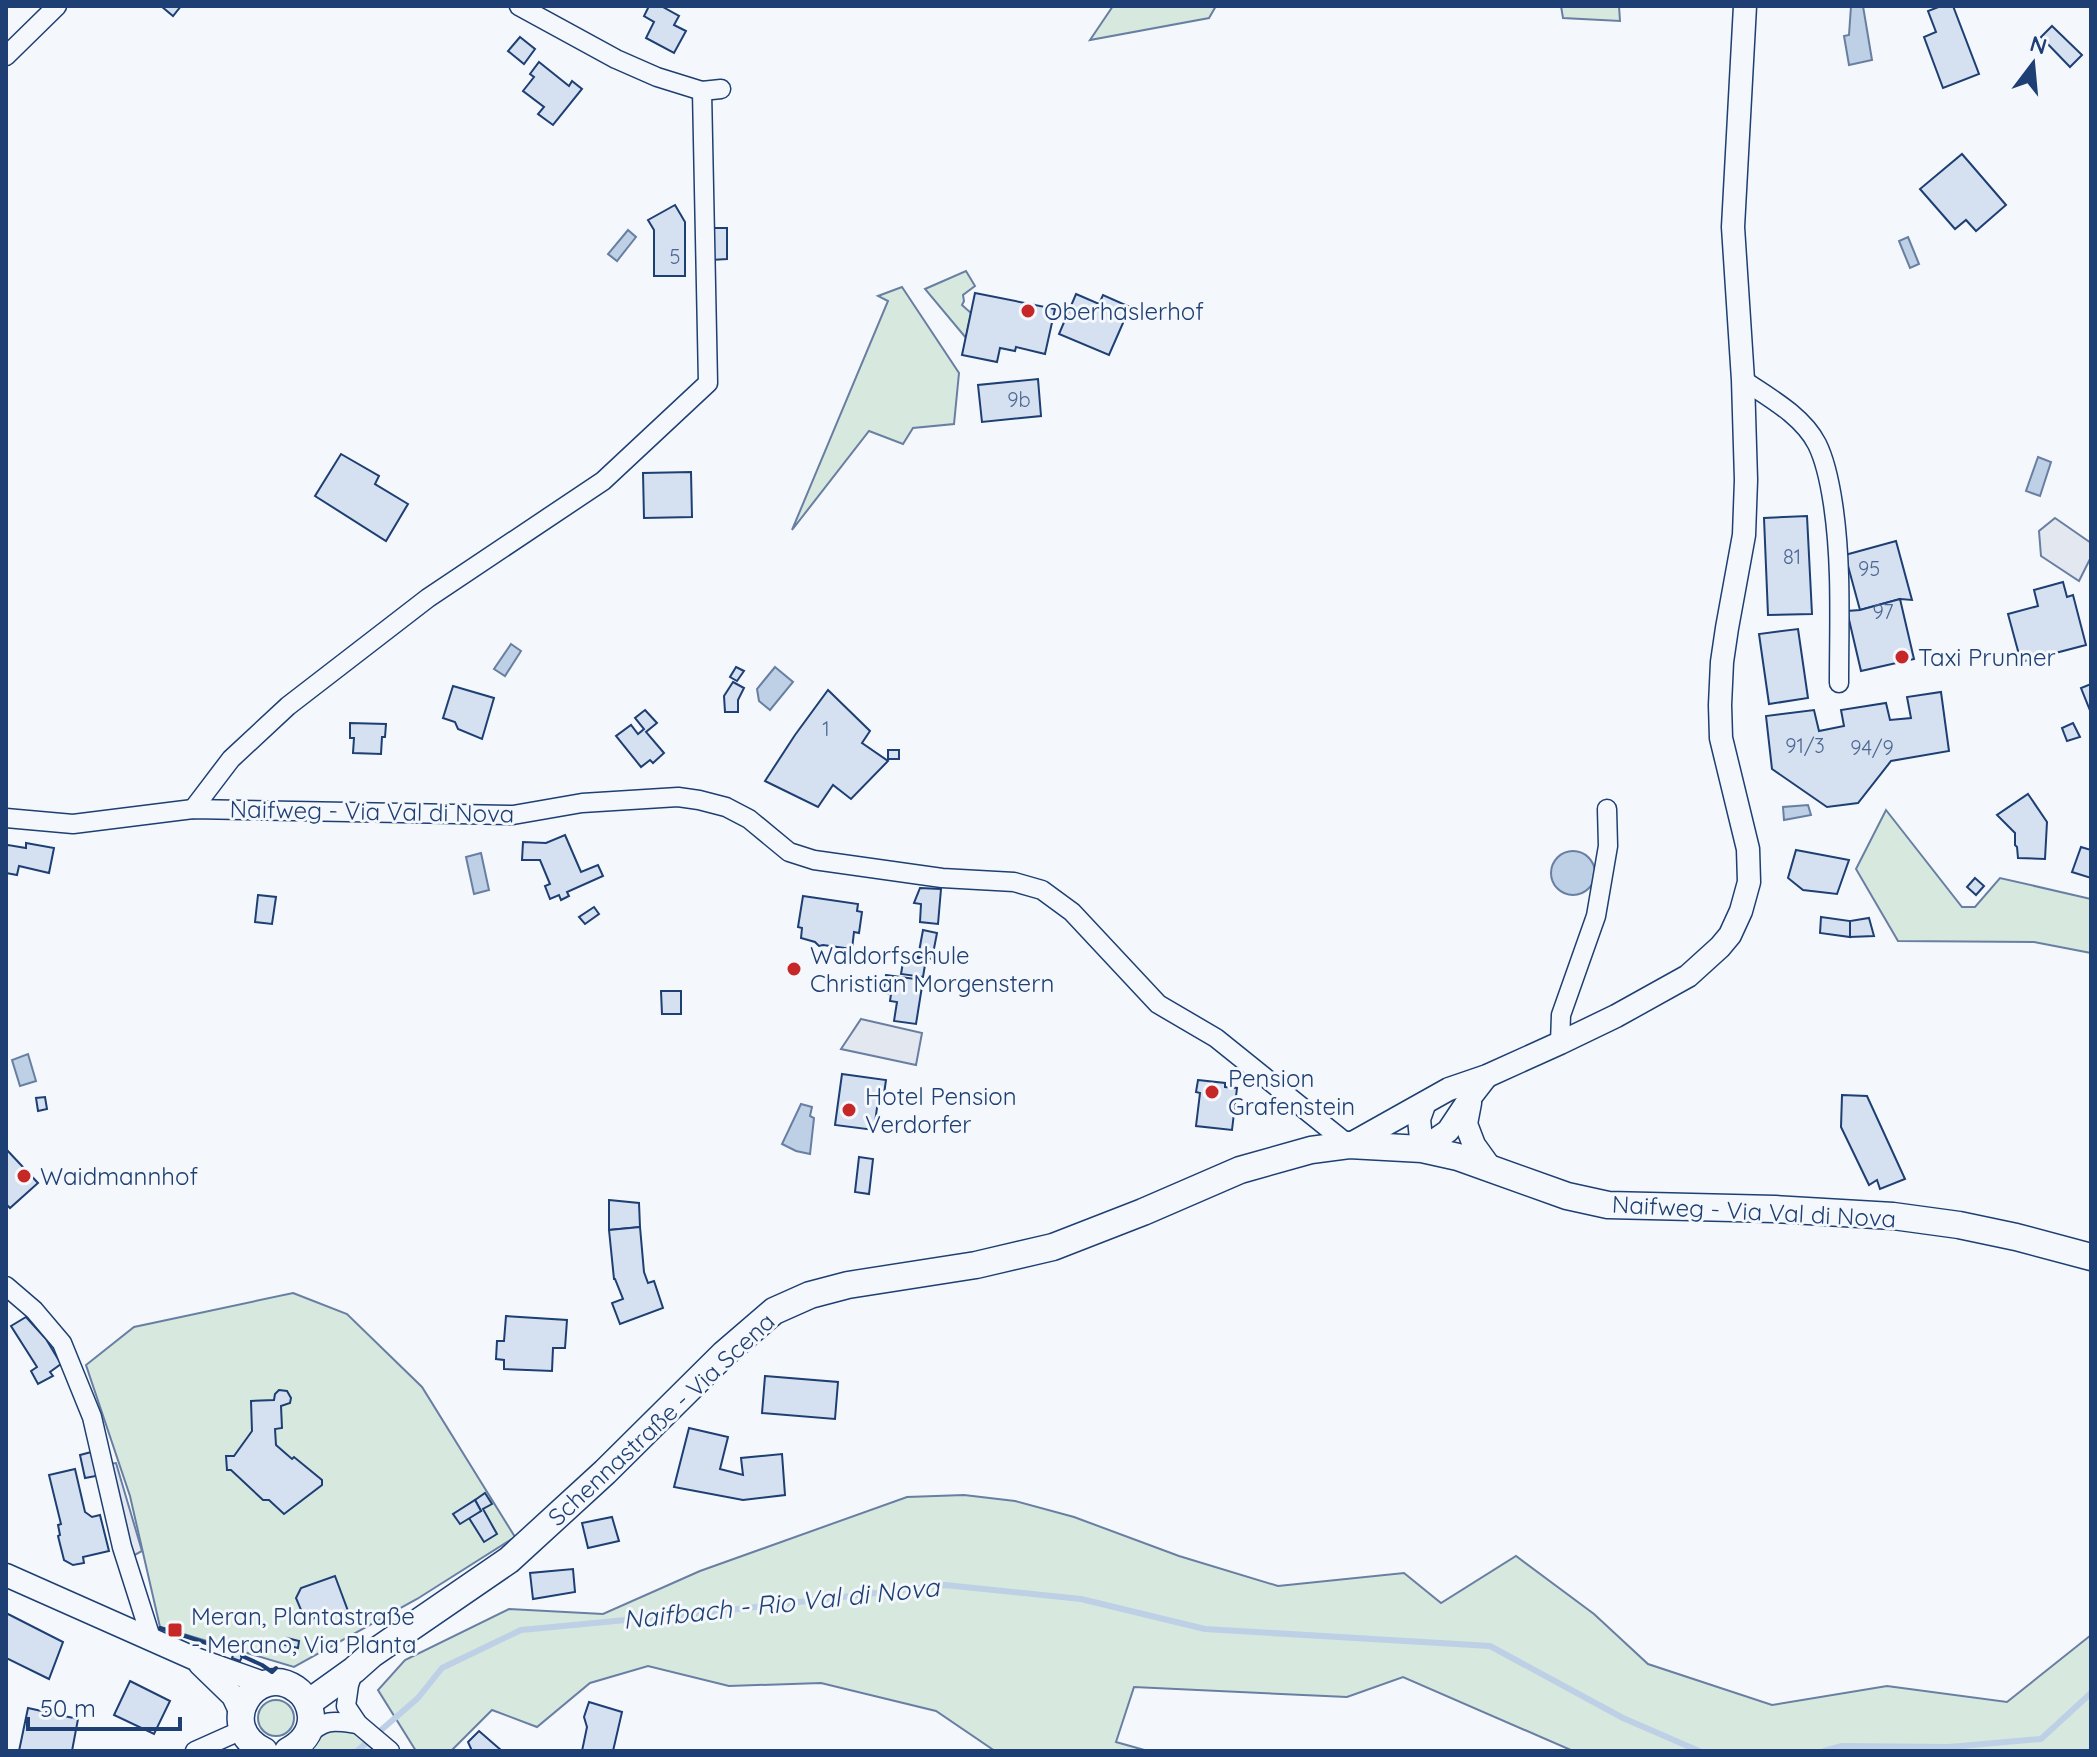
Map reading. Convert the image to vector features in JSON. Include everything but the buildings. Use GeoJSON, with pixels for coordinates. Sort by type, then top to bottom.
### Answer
{"type":"FeatureCollection","features":[{"type":"Feature","properties":{"kind":"main road","name":"Schennastraße - Via Scena"},"geometry":{"type":"LineString","coordinates":[[308,1703],[509,1560],[605,1472],[724,1354],[774,1311],[810,1295],[848,1285],[976,1265],[1053,1247],[1240,1170],[1311,1150],[1349,1145],[1422,1149]]}},
{"type":"Feature","properties":{"kind":"main road","name":"Naifweg - Via Val di Nova"},"geometry":{"type":"LineString","coordinates":[[1422,1149],[1458,1157],[1567,1196],[1608,1205],[1775,1209],[1893,1216],[1959,1225],[2091,1257]]}},
{"type":"Feature","properties":{"kind":"main road","name":"Schennastraße - Via Scena"},"geometry":{"type":"LineString","coordinates":[[277,1684],[363,1662]]}},
{"type":"Feature","properties":{"kind":"main road"},"geometry":{"type":"LineString","coordinates":[[248,1737],[243,1703],[257,1688],[277,1684],[302,1694],[308,1703],[311,1722],[296,1745]]}},
{"type":"Feature","properties":{"kind":"street"},"geometry":{"type":"LineString","coordinates":[[6,56],[57,6]]}},
{"type":"Feature","properties":{"kind":"street","name":"Naifweg - Via Val di Nova"},"geometry":{"type":"LineString","coordinates":[[193,809],[231,759],[288,706],[428,598],[603,481],[708,383],[711,90],[657,77],[616,59],[519,6]]}},
{"type":"Feature","properties":{"kind":"street","name":"Schennastraße - Via Scena"},"geometry":{"type":"LineString","coordinates":[[1349,1145],[1449,1089],[1487,1076],[1560,1043],[1688,976],[1730,935],[1741,911],[1749,882],[1748,849],[1721,738],[1720,705],[1722,662],[1744,535],[1746,480],[1733,227],[1745,6]]}},
{"type":"Feature","properties":{"kind":"street"},"geometry":{"type":"LineString","coordinates":[[1743,380],[1801,423],[1817,444],[1830,483],[1839,544],[1839,683]]}},
{"type":"Feature","properties":{"kind":"street","name":"Naifweg - Via Val di Nova"},"geometry":{"type":"LineString","coordinates":[[6,818],[73,824],[193,809],[513,815],[582,803],[678,797],[699,800],[726,807],[749,819],[789,852],[814,860],[942,878],[1014,882],[1042,890],[1072,912],[1158,1004],[1216,1038],[1349,1145]]}},
{"type":"Feature","properties":{"kind":"street"},"geometry":{"type":"LineString","coordinates":[[1560,1043],[1561,1015],[1596,916],[1608,846],[1607,809]]}},
{"type":"Feature","properties":{"kind":"street","name":"Schennastraße - Via Scena"},"geometry":{"type":"LineString","coordinates":[[1422,1149],[1448,1131],[1487,1076]]}},
{"type":"Feature","properties":{"kind":"street"},"geometry":{"type":"LineString","coordinates":[[1472,1095],[1466,1124],[1474,1145],[1492,1170]]}},
{"type":"Feature","properties":{"kind":"street"},"geometry":{"type":"LineString","coordinates":[[1422,1149],[1419,1119],[1424,1105]]}},
{"type":"Feature","properties":{"kind":"street"},"geometry":{"type":"LineString","coordinates":[[6,1286],[34,1310],[62,1343],[92,1417],[122,1547],[151,1638]]}},
{"type":"Feature","properties":{"kind":"street"},"geometry":{"type":"LineString","coordinates":[[6,1575],[193,1658],[277,1684]]}},
{"type":"Feature","properties":{"kind":"street"},"geometry":{"type":"LineString","coordinates":[[193,1658],[233,1696],[248,1737],[195,1751]]}},
{"type":"Feature","properties":{"kind":"street"},"geometry":{"type":"LineString","coordinates":[[346,1706],[349,1685],[363,1662]]}},
{"type":"Feature","properties":{"kind":"street"},"geometry":{"type":"LineString","coordinates":[[308,1703],[326,1700],[346,1706],[358,1724],[390,1751]]}},
{"type":"Feature","properties":{"kind":"street"},"geometry":{"type":"LineString","coordinates":[[296,1745],[319,1723],[335,1721],[358,1724]]}},
{"type":"Feature","properties":{"kind":"shaded area"},"geometry":{"type":"Polygon","coordinates":[[[1113,6],[1216,6],[1209,18],[1090,40],[1113,6]]]}},
{"type":"Feature","properties":{"kind":"shaded area"},"geometry":{"type":"Polygon","coordinates":[[[1561,6],[1619,6],[1620,21],[1563,18],[1561,6]]]}},
{"type":"Feature","properties":{"kind":"shaded area"},"geometry":{"type":"Polygon","coordinates":[[[966,271],[975,286],[963,295],[962,305],[971,313],[966,338],[925,289],[966,271]]]}},
{"type":"Feature","properties":{"kind":"shaded area"},"geometry":{"type":"Polygon","coordinates":[[[902,287],[959,373],[954,424],[913,428],[903,444],[869,431],[792,530],[888,301],[878,296],[902,287]]]}},
{"type":"Feature","properties":{"kind":"shaded area"},"geometry":{"type":"Polygon","coordinates":[[[2055,518],[2091,543],[2091,557],[2079,581],[2041,556],[2039,531],[2055,518]]]}},
{"type":"Feature","properties":{"kind":"shaded area"},"geometry":{"type":"Polygon","coordinates":[[[1886,810],[1962,907],[1975,907],[2000,878],[2091,899],[2091,953],[2034,942],[1898,941],[1856,869],[1886,810]]]}},
{"type":"Feature","properties":{"kind":"shaded area"},"geometry":{"type":"Polygon","coordinates":[[[861,1019],[922,1033],[916,1065],[841,1049],[861,1019]]]}},
{"type":"Feature","properties":{"kind":"shaded area"},"geometry":{"type":"Polygon","coordinates":[[[293,1293],[347,1314],[422,1387],[515,1537],[417,1599],[294,1667],[160,1627],[130,1496],[86,1365],[134,1327],[293,1293]]]}},
{"type":"Feature","properties":{"kind":"shaded area"},"geometry":{"type":"Polygon","coordinates":[[[116,1463],[142,1551],[131,1557],[108,1464],[116,1463]]]}},
{"type":"Feature","properties":{"kind":"shaded area"},"geometry":{"type":"Polygon","coordinates":[[[964,1495],[1015,1501],[1074,1517],[1179,1556],[1278,1586],[1404,1573],[1441,1603],[1516,1556],[1594,1614],[1648,1664],[1772,1705],[1887,1686],[2007,1702],[2091,1635],[2091,1751],[1573,1751],[1403,1677],[1347,1697],[1134,1687],[1116,1742],[1148,1751],[995,1751],[936,1711],[821,1683],[729,1686],[648,1666],[590,1683],[537,1727],[492,1710],[451,1751],[416,1751],[378,1690],[405,1660],[509,1609],[603,1614],[700,1571],[907,1497],[964,1495]]]}},
{"type":"Feature","properties":{"kind":"shaded area"},"geometry":{"type":"Polygon","coordinates":[[[276,1700],[289,1705],[294,1718],[289,1731],[276,1736],[263,1731],[258,1718],[263,1705],[276,1700]]]}},
{"type":"Feature","properties":{"kind":"shaded area"},"geometry":{"type":"Polygon","coordinates":[[[344,1727],[361,1735],[377,1751],[302,1751],[316,1735],[344,1727]]]}},
{"type":"Feature","properties":{"kind":"water"},"geometry":{"type":"Polygon","coordinates":[[[1851,6],[1863,6],[1872,60],[1849,65],[1844,36],[1849,35],[1851,6]]]}},
{"type":"Feature","properties":{"kind":"water"},"geometry":{"type":"Polygon","coordinates":[[[628,230],[636,237],[617,261],[608,254],[628,230]]]}},
{"type":"Feature","properties":{"kind":"water"},"geometry":{"type":"Polygon","coordinates":[[[1908,237],[1919,264],[1910,268],[1899,241],[1908,237]]]}},
{"type":"Feature","properties":{"kind":"water"},"geometry":{"type":"Polygon","coordinates":[[[2038,457],[2051,462],[2040,496],[2026,491],[2038,457]]]}},
{"type":"Feature","properties":{"kind":"water"},"geometry":{"type":"Polygon","coordinates":[[[511,644],[521,651],[505,676],[494,669],[511,644]]]}},
{"type":"Feature","properties":{"kind":"water"},"geometry":{"type":"Polygon","coordinates":[[[775,667],[793,682],[770,710],[759,701],[757,689],[775,667]]]}},
{"type":"Feature","properties":{"kind":"water"},"geometry":{"type":"Polygon","coordinates":[[[1808,805],[1811,815],[1784,820],[1783,807],[1808,805]]]}},
{"type":"Feature","properties":{"kind":"water"},"geometry":{"type":"Polygon","coordinates":[[[1573,851],[1588,858],[1595,873],[1588,888],[1573,895],[1558,888],[1551,873],[1558,858],[1573,851]]]}},
{"type":"Feature","properties":{"kind":"water"},"geometry":{"type":"Polygon","coordinates":[[[481,853],[489,890],[474,894],[466,857],[481,853]]]}},
{"type":"Feature","properties":{"kind":"water"},"geometry":{"type":"Polygon","coordinates":[[[28,1054],[36,1081],[20,1086],[12,1060],[28,1054]]]}},
{"type":"Feature","properties":{"kind":"water"},"geometry":{"type":"Polygon","coordinates":[[[801,1104],[812,1107],[810,1116],[814,1118],[810,1154],[782,1144],[801,1104]]]}},
{"type":"Feature","properties":{"kind":"waterway","name":"Naifbach - Rio Val di Nova"},"geometry":{"type":"LineString","coordinates":[[357,1751],[418,1698],[442,1668],[521,1630],[945,1585],[1081,1599],[1205,1629],[1490,1646],[1623,1718],[1699,1751]]}},
{"type":"Feature","properties":{"kind":"waterway","name":"Naifbach - Rio Val di Nova"},"geometry":{"type":"LineString","coordinates":[[1824,1751],[1842,1746],[1949,1747],[2041,1739],[2091,1693]]}},
{"type":"Feature","properties":{"kind":"wall"},"geometry":{"type":"LineString","coordinates":[[160,1628],[234,1652]]}},
{"type":"Feature","properties":{"kind":"wall"},"geometry":{"type":"LineString","coordinates":[[242,1656],[272,1672],[276,1668]]}},
{"type":"Feature","properties":{"kind":"place","name":"Oberhaslerhof"},"geometry":{"type":"Point","coordinates":[1028,311]}},
{"type":"Feature","properties":{"kind":"place","name":"Taxi Prunner"},"geometry":{"type":"Point","coordinates":[1902,657]}},
{"type":"Feature","properties":{"kind":"place","name":"Waldorfschule Christian Morgenstern"},"geometry":{"type":"Point","coordinates":[794,969]}},
{"type":"Feature","properties":{"kind":"place","name":"Pension Grafenstein"},"geometry":{"type":"Point","coordinates":[1212,1092]}},
{"type":"Feature","properties":{"kind":"place","name":"Hotel Pension Verdorfer"},"geometry":{"type":"Point","coordinates":[849,1110]}},
{"type":"Feature","properties":{"kind":"place","name":"Waidmannhof"},"geometry":{"type":"Point","coordinates":[24,1176]}},
{"type":"Feature","properties":{"kind":"place","name":"Meran, Plantastraße - Merano, Via Planta"},"geometry":{"type":"Point","coordinates":[175,1630]}}]}
